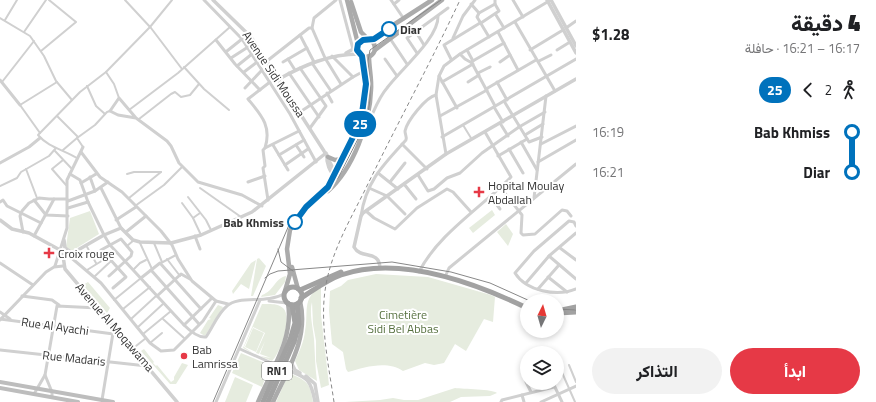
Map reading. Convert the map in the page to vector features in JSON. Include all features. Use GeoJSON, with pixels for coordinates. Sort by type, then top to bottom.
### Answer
{"type":"FeatureCollection","features":[{"type":"Feature","properties":{"kind":"highway"},"geometry":{"type":"LineString","coordinates":[[285,293],[291,287],[299,290],[331,275],[345,271],[380,267],[445,275],[488,287],[520,302]]}},
{"type":"Feature","properties":{"kind":"highway"},"geometry":{"type":"LineString","coordinates":[[294,302],[339,276],[380,267]]}},
{"type":"Feature","properties":{"kind":"highway"},"geometry":{"type":"LineString","coordinates":[[445,275],[487,289],[520,305]]}},
{"type":"Feature","properties":{"kind":"highway","name":"RN1"},"geometry":{"type":"LineString","coordinates":[[294,302],[299,290]]}},
{"type":"Feature","properties":{"kind":"highway","name":"RN1"},"geometry":{"type":"LineString","coordinates":[[268,402],[299,324],[294,302],[285,293]]}},
{"type":"Feature","properties":{"kind":"highway"},"geometry":{"type":"LineString","coordinates":[[564,310],[576,307]]}},
{"type":"Feature","properties":{"kind":"highway"},"geometry":{"type":"LineString","coordinates":[[564,312],[576,312]]}},
{"type":"Feature","properties":{"kind":"highway","name":"RN1"},"geometry":{"type":"LineString","coordinates":[[264,402],[292,341]]}},
{"type":"Feature","properties":{"kind":"main road"},"geometry":{"type":"LineString","coordinates":[[285,293],[290,274],[287,243],[290,230],[302,212],[328,187],[361,121],[365,96],[364,71],[360,55],[356,47],[347,0]]}},
{"type":"Feature","properties":{"kind":"main road"},"geometry":{"type":"LineString","coordinates":[[350,0],[361,32],[374,44],[374,50]]}},
{"type":"Feature","properties":{"kind":"main road"},"geometry":{"type":"LineString","coordinates":[[356,47],[363,40],[369,40],[432,0]]}},
{"type":"Feature","properties":{"kind":"main road"},"geometry":{"type":"LineString","coordinates":[[360,55],[369,56],[389,38],[442,0]]}},
{"type":"Feature","properties":{"kind":"main road","name":"RN1"},"geometry":{"type":"LineString","coordinates":[[299,290],[294,280],[290,254],[290,240],[292,231],[303,214],[340,178],[356,148],[368,118],[371,86],[369,56]]}},
{"type":"Feature","properties":{"kind":"main road"},"geometry":{"type":"LineString","coordinates":[[327,155],[335,160],[343,158]]}},
{"type":"Feature","properties":{"kind":"main road"},"geometry":{"type":"LineString","coordinates":[[274,402],[301,340],[303,328],[294,302]]}},
{"type":"Feature","properties":{"kind":"main road"},"geometry":{"type":"LineString","coordinates":[[258,402],[288,331],[294,302]]}},
{"type":"Feature","properties":{"kind":"main road"},"geometry":{"type":"LineString","coordinates":[[0,382],[113,402]]}},
{"type":"Feature","properties":{"kind":"main road"},"geometry":{"type":"LineString","coordinates":[[0,388],[78,402]]}},
{"type":"Feature","properties":{"kind":"street"},"geometry":{"type":"LineString","coordinates":[[5,20],[17,0]]}},
{"type":"Feature","properties":{"kind":"street"},"geometry":{"type":"LineString","coordinates":[[24,32],[50,0],[76,22],[41,51]]}},
{"type":"Feature","properties":{"kind":"street"},"geometry":{"type":"LineString","coordinates":[[125,0],[150,27],[183,68],[229,110]]}},
{"type":"Feature","properties":{"kind":"street"},"geometry":{"type":"LineString","coordinates":[[40,133],[87,86],[106,72],[150,27],[172,0]]}},
{"type":"Feature","properties":{"kind":"street"},"geometry":{"type":"LineString","coordinates":[[204,0],[231,26],[248,47],[316,162]]}},
{"type":"Feature","properties":{"kind":"street","name":"Avenue Sidi Moussa"},"geometry":{"type":"LineString","coordinates":[[214,0],[248,33],[327,155],[333,175],[340,178]]}},
{"type":"Feature","properties":{"kind":"street"},"geometry":{"type":"LineString","coordinates":[[336,0],[314,18],[312,28],[325,58],[341,84]]}},
{"type":"Feature","properties":{"kind":"street"},"geometry":{"type":"LineString","coordinates":[[340,0],[356,47],[345,54]]}},
{"type":"Feature","properties":{"kind":"street"},"geometry":{"type":"LineString","coordinates":[[390,0],[404,19]]}},
{"type":"Feature","properties":{"kind":"street"},"geometry":{"type":"LineString","coordinates":[[394,4],[399,0]]}},
{"type":"Feature","properties":{"kind":"street"},"geometry":{"type":"LineString","coordinates":[[453,38],[463,16],[475,0]]}},
{"type":"Feature","properties":{"kind":"street"},"geometry":{"type":"LineString","coordinates":[[513,0],[523,17]]}},
{"type":"Feature","properties":{"kind":"street"},"geometry":{"type":"LineString","coordinates":[[446,154],[436,95],[439,76],[444,66],[451,60],[550,0],[565,29],[576,46]]}},
{"type":"Feature","properties":{"kind":"street"},"geometry":{"type":"LineString","coordinates":[[451,60],[444,46],[453,38],[481,23],[496,15],[499,10],[495,2],[477,16],[481,23],[489,37]]}},
{"type":"Feature","properties":{"kind":"street"},"geometry":{"type":"LineString","coordinates":[[471,4],[479,13]]}},
{"type":"Feature","properties":{"kind":"street"},"geometry":{"type":"LineString","coordinates":[[417,53],[407,39],[448,8]]}},
{"type":"Feature","properties":{"kind":"street"},"geometry":{"type":"LineString","coordinates":[[496,15],[504,28]]}},
{"type":"Feature","properties":{"kind":"street"},"geometry":{"type":"LineString","coordinates":[[368,118],[372,115],[384,91],[417,53],[437,26],[438,16]]}},
{"type":"Feature","properties":{"kind":"street"},"geometry":{"type":"LineString","coordinates":[[419,17],[426,24]]}},
{"type":"Feature","properties":{"kind":"street"},"geometry":{"type":"LineString","coordinates":[[0,18],[24,32],[34,41],[41,51],[57,82],[72,100]]}},
{"type":"Feature","properties":{"kind":"street"},"geometry":{"type":"LineString","coordinates":[[530,50],[576,21]]}},
{"type":"Feature","properties":{"kind":"street"},"geometry":{"type":"LineString","coordinates":[[515,22],[555,91]]}},
{"type":"Feature","properties":{"kind":"street"},"geometry":{"type":"LineString","coordinates":[[128,110],[183,68],[231,26]]}},
{"type":"Feature","properties":{"kind":"street"},"geometry":{"type":"LineString","coordinates":[[267,61],[300,35],[312,28]]}},
{"type":"Feature","properties":{"kind":"street"},"geometry":{"type":"LineString","coordinates":[[416,32],[424,44]]}},
{"type":"Feature","properties":{"kind":"street"},"geometry":{"type":"LineString","coordinates":[[498,32],[518,70]]}},
{"type":"Feature","properties":{"kind":"street"},"geometry":{"type":"LineString","coordinates":[[300,35],[329,92],[332,102]]}},
{"type":"Feature","properties":{"kind":"street"},"geometry":{"type":"LineString","coordinates":[[389,38],[408,64]]}},
{"type":"Feature","properties":{"kind":"street"},"geometry":{"type":"LineString","coordinates":[[227,51],[242,39]]}},
{"type":"Feature","properties":{"kind":"street"},"geometry":{"type":"LineString","coordinates":[[216,40],[227,51],[237,66],[260,90]]}},
{"type":"Feature","properties":{"kind":"street"},"geometry":{"type":"LineString","coordinates":[[34,41],[1,81],[40,133],[38,135],[40,138],[55,150],[72,169]]}},
{"type":"Feature","properties":{"kind":"street"},"geometry":{"type":"LineString","coordinates":[[557,50],[573,41]]}},
{"type":"Feature","properties":{"kind":"street"},"geometry":{"type":"LineString","coordinates":[[573,41],[576,53]]}},
{"type":"Feature","properties":{"kind":"street"},"geometry":{"type":"LineString","coordinates":[[442,82],[504,43]]}},
{"type":"Feature","properties":{"kind":"street"},"geometry":{"type":"LineString","coordinates":[[231,58],[248,47]]}},
{"type":"Feature","properties":{"kind":"street"},"geometry":{"type":"LineString","coordinates":[[283,62],[307,48]]}},
{"type":"Feature","properties":{"kind":"street"},"geometry":{"type":"LineString","coordinates":[[467,50],[487,89],[508,136]]}},
{"type":"Feature","properties":{"kind":"street"},"geometry":{"type":"LineString","coordinates":[[237,66],[252,54]]}},
{"type":"Feature","properties":{"kind":"street"},"geometry":{"type":"LineString","coordinates":[[279,79],[295,70],[325,58],[345,54],[360,55]]}},
{"type":"Feature","properties":{"kind":"street"},"geometry":{"type":"LineString","coordinates":[[460,54],[465,59],[472,62]]}},
{"type":"Feature","properties":{"kind":"street"},"geometry":{"type":"LineString","coordinates":[[500,62],[510,55]]}},
{"type":"Feature","properties":{"kind":"street"},"geometry":{"type":"LineString","coordinates":[[440,116],[456,108],[518,70],[551,55]]}},
{"type":"Feature","properties":{"kind":"street"},"geometry":{"type":"LineString","coordinates":[[332,56],[353,77]]}},
{"type":"Feature","properties":{"kind":"street"},"geometry":{"type":"LineString","coordinates":[[442,136],[576,58]]}},
{"type":"Feature","properties":{"kind":"street"},"geometry":{"type":"LineString","coordinates":[[288,59],[295,70]]}},
{"type":"Feature","properties":{"kind":"street"},"geometry":{"type":"LineString","coordinates":[[386,59],[397,76]]}},
{"type":"Feature","properties":{"kind":"street"},"geometry":{"type":"LineString","coordinates":[[244,72],[257,62]]}},
{"type":"Feature","properties":{"kind":"street"},"geometry":{"type":"LineString","coordinates":[[468,82],[490,67]]}},
{"type":"Feature","properties":{"kind":"street"},"geometry":{"type":"LineString","coordinates":[[300,68],[326,107],[310,128]]}},
{"type":"Feature","properties":{"kind":"street"},"geometry":{"type":"LineString","coordinates":[[245,88],[262,70]]}},
{"type":"Feature","properties":{"kind":"street"},"geometry":{"type":"LineString","coordinates":[[300,112],[341,84],[364,71]]}},
{"type":"Feature","properties":{"kind":"street"},"geometry":{"type":"LineString","coordinates":[[106,72],[114,84],[119,98],[128,110],[169,144],[182,167],[201,183],[242,196],[262,206]]}},
{"type":"Feature","properties":{"kind":"street"},"geometry":{"type":"LineString","coordinates":[[289,73],[319,117]]}},
{"type":"Feature","properties":{"kind":"street"},"geometry":{"type":"LineString","coordinates":[[439,76],[456,108]]}},
{"type":"Feature","properties":{"kind":"street"},"geometry":{"type":"LineString","coordinates":[[361,216],[446,154],[576,79]]}},
{"type":"Feature","properties":{"kind":"street"},"geometry":{"type":"LineString","coordinates":[[20,105],[57,82]]}},
{"type":"Feature","properties":{"kind":"street"},"geometry":{"type":"LineString","coordinates":[[268,200],[263,168],[265,166],[263,150],[266,148],[267,134],[265,119],[248,99],[270,82]]}},
{"type":"Feature","properties":{"kind":"street"},"geometry":{"type":"LineString","coordinates":[[497,82],[513,116],[527,139],[532,142],[542,137]]}},
{"type":"Feature","properties":{"kind":"street"},"geometry":{"type":"LineString","coordinates":[[110,111],[118,115],[137,119],[175,92],[181,97],[190,95],[199,84]]}},
{"type":"Feature","properties":{"kind":"street"},"geometry":{"type":"LineString","coordinates":[[87,86],[96,106],[105,114]]}},
{"type":"Feature","properties":{"kind":"street"},"geometry":{"type":"LineString","coordinates":[[380,267],[377,258],[354,249],[369,188],[388,158],[407,139],[406,129],[423,103],[430,97],[436,95]]}},
{"type":"Feature","properties":{"kind":"street"},"geometry":{"type":"LineString","coordinates":[[534,198],[546,96]]}},
{"type":"Feature","properties":{"kind":"street"},"geometry":{"type":"LineString","coordinates":[[63,150],[95,125],[105,114],[110,111],[119,98]]}},
{"type":"Feature","properties":{"kind":"street"},"geometry":{"type":"LineString","coordinates":[[418,175],[428,191],[434,189],[447,178],[460,173],[493,145],[519,127],[545,112]]}},
{"type":"Feature","properties":{"kind":"street"},"geometry":{"type":"LineString","coordinates":[[0,319],[33,285],[55,266],[64,240],[68,216],[66,185],[83,147],[78,138],[57,116]]}},
{"type":"Feature","properties":{"kind":"street"},"geometry":{"type":"LineString","coordinates":[[463,124],[472,140]]}},
{"type":"Feature","properties":{"kind":"street"},"geometry":{"type":"LineString","coordinates":[[524,135],[543,124]]}},
{"type":"Feature","properties":{"kind":"street"},"geometry":{"type":"LineString","coordinates":[[541,144],[576,126]]}},
{"type":"Feature","properties":{"kind":"street"},"geometry":{"type":"LineString","coordinates":[[266,148],[299,131]]}},
{"type":"Feature","properties":{"kind":"street"},"geometry":{"type":"LineString","coordinates":[[420,271],[453,230],[471,212],[508,181],[511,176],[485,132]]}},
{"type":"Feature","properties":{"kind":"street"},"geometry":{"type":"LineString","coordinates":[[0,163],[29,147],[40,138]]}},
{"type":"Feature","properties":{"kind":"street"},"geometry":{"type":"LineString","coordinates":[[498,156],[527,139]]}},
{"type":"Feature","properties":{"kind":"street"},"geometry":{"type":"LineString","coordinates":[[279,155],[304,140]]}},
{"type":"Feature","properties":{"kind":"street"},"geometry":{"type":"LineString","coordinates":[[538,162],[576,140]]}},
{"type":"Feature","properties":{"kind":"street"},"geometry":{"type":"LineString","coordinates":[[521,142],[537,170]]}},
{"type":"Feature","properties":{"kind":"street"},"geometry":{"type":"LineString","coordinates":[[402,144],[427,169]]}},
{"type":"Feature","properties":{"kind":"street"},"geometry":{"type":"LineString","coordinates":[[273,145],[288,170]]}},
{"type":"Feature","properties":{"kind":"street"},"geometry":{"type":"LineString","coordinates":[[296,145],[304,157]]}},
{"type":"Feature","properties":{"kind":"street"},"geometry":{"type":"LineString","coordinates":[[285,165],[308,149]]}},
{"type":"Feature","properties":{"kind":"street"},"geometry":{"type":"LineString","coordinates":[[509,149],[523,173]]}},
{"type":"Feature","properties":{"kind":"street"},"geometry":{"type":"LineString","coordinates":[[0,186],[17,178],[21,172],[49,156],[55,150],[63,150],[77,158]]}},
{"type":"Feature","properties":{"kind":"street"},"geometry":{"type":"LineString","coordinates":[[81,152],[96,174],[128,198],[171,243],[176,255],[192,281]]}},
{"type":"Feature","properties":{"kind":"street"},"geometry":{"type":"LineString","coordinates":[[101,188],[121,228],[134,240],[140,242],[171,243],[201,235],[241,218],[262,206],[316,162],[327,155]]}},
{"type":"Feature","properties":{"kind":"street"},"geometry":{"type":"LineString","coordinates":[[63,160],[52,169],[66,185]]}},
{"type":"Feature","properties":{"kind":"street"},"geometry":{"type":"LineString","coordinates":[[390,182],[405,163]]}},
{"type":"Feature","properties":{"kind":"street"},"geometry":{"type":"LineString","coordinates":[[445,275],[449,268],[576,164]]}},
{"type":"Feature","properties":{"kind":"street"},"geometry":{"type":"LineString","coordinates":[[116,220],[164,185],[182,167]]}},
{"type":"Feature","properties":{"kind":"street"},"geometry":{"type":"LineString","coordinates":[[26,169],[36,199],[46,215]]}},
{"type":"Feature","properties":{"kind":"street"},"geometry":{"type":"LineString","coordinates":[[127,174],[134,172],[161,172],[128,198]]}},
{"type":"Feature","properties":{"kind":"street"},"geometry":{"type":"LineString","coordinates":[[378,172],[398,188]]}},
{"type":"Feature","properties":{"kind":"street"},"geometry":{"type":"LineString","coordinates":[[70,174],[81,183],[88,202],[110,245],[184,325],[201,337],[206,337],[224,309],[230,304],[238,301],[260,300],[294,302]]}},
{"type":"Feature","properties":{"kind":"street"},"geometry":{"type":"LineString","coordinates":[[81,183],[96,174]]}},
{"type":"Feature","properties":{"kind":"street"},"geometry":{"type":"LineString","coordinates":[[248,182],[265,176]]}},
{"type":"Feature","properties":{"kind":"street"},"geometry":{"type":"LineString","coordinates":[[90,177],[95,191]]}},
{"type":"Feature","properties":{"kind":"street"},"geometry":{"type":"LineString","coordinates":[[23,232],[20,219],[21,212],[36,199],[67,200],[95,191],[108,182]]}},
{"type":"Feature","properties":{"kind":"street"},"geometry":{"type":"LineString","coordinates":[[404,184],[416,199]]}},
{"type":"Feature","properties":{"kind":"street"},"geometry":{"type":"LineString","coordinates":[[500,187],[519,211],[523,219],[521,233],[529,235],[535,234],[562,210],[567,211],[572,216]]}},
{"type":"Feature","properties":{"kind":"street"},"geometry":{"type":"LineString","coordinates":[[200,188],[241,218]]}},
{"type":"Feature","properties":{"kind":"street"},"geometry":{"type":"LineString","coordinates":[[369,188],[387,196],[406,214]]}},
{"type":"Feature","properties":{"kind":"street"},"geometry":{"type":"LineString","coordinates":[[366,211],[374,218],[395,229],[417,208],[446,189],[453,192],[471,212]]}},
{"type":"Feature","properties":{"kind":"street"},"geometry":{"type":"LineString","coordinates":[[490,196],[500,209]]}},
{"type":"Feature","properties":{"kind":"street"},"geometry":{"type":"LineString","coordinates":[[188,197],[200,212],[211,231]]}},
{"type":"Feature","properties":{"kind":"street"},"geometry":{"type":"LineString","coordinates":[[34,236],[54,199]]}},
{"type":"Feature","properties":{"kind":"street"},"geometry":{"type":"LineString","coordinates":[[1,201],[41,223]]}},
{"type":"Feature","properties":{"kind":"street"},"geometry":{"type":"LineString","coordinates":[[68,208],[88,202]]}},
{"type":"Feature","properties":{"kind":"street"},"geometry":{"type":"LineString","coordinates":[[182,203],[193,218],[201,235]]}},
{"type":"Feature","properties":{"kind":"street"},"geometry":{"type":"LineString","coordinates":[[193,218],[200,212]]}},
{"type":"Feature","properties":{"kind":"street"},"geometry":{"type":"LineString","coordinates":[[46,215],[68,216]]}},
{"type":"Feature","properties":{"kind":"street"},"geometry":{"type":"LineString","coordinates":[[126,232],[146,216]]}},
{"type":"Feature","properties":{"kind":"street"},"geometry":{"type":"LineString","coordinates":[[0,220],[12,229],[34,236],[60,250],[64,258],[63,266],[55,266]]}},
{"type":"Feature","properties":{"kind":"street"},"geometry":{"type":"LineString","coordinates":[[576,226],[574,222],[570,221],[526,259],[515,273],[526,283],[538,289],[552,293],[568,292],[576,289]]}},
{"type":"Feature","properties":{"kind":"street"},"geometry":{"type":"LineString","coordinates":[[64,258],[104,235],[121,228]]}},
{"type":"Feature","properties":{"kind":"street"},"geometry":{"type":"LineString","coordinates":[[526,283],[549,256],[576,233]]}},
{"type":"Feature","properties":{"kind":"street"},"geometry":{"type":"LineString","coordinates":[[195,236],[200,249]]}},
{"type":"Feature","properties":{"kind":"street"},"geometry":{"type":"LineString","coordinates":[[101,250],[121,239],[132,252],[132,255],[109,276]]}},
{"type":"Feature","properties":{"kind":"street"},"geometry":{"type":"LineString","coordinates":[[64,240],[65,248],[73,253]]}},
{"type":"Feature","properties":{"kind":"street"},"geometry":{"type":"LineString","coordinates":[[127,246],[134,240]]}},
{"type":"Feature","properties":{"kind":"street"},"geometry":{"type":"LineString","coordinates":[[140,242],[151,270],[199,324]]}},
{"type":"Feature","properties":{"kind":"street"},"geometry":{"type":"LineString","coordinates":[[154,242],[161,263],[201,309]]}},
{"type":"Feature","properties":{"kind":"street"},"geometry":{"type":"LineString","coordinates":[[86,245],[96,263]]}},
{"type":"Feature","properties":{"kind":"street"},"geometry":{"type":"LineString","coordinates":[[560,248],[576,260]]}},
{"type":"Feature","properties":{"kind":"street"},"geometry":{"type":"LineString","coordinates":[[68,255],[94,277],[123,309],[150,343],[158,350],[165,352],[174,350],[199,324],[216,301]]}},
{"type":"Feature","properties":{"kind":"street"},"geometry":{"type":"LineString","coordinates":[[114,300],[151,270],[167,259],[176,255]]}},
{"type":"Feature","properties":{"kind":"street"},"geometry":{"type":"LineString","coordinates":[[549,256],[576,279]]}},
{"type":"Feature","properties":{"kind":"street"},"geometry":{"type":"LineString","coordinates":[[86,270],[108,257],[126,278],[113,288]]}},
{"type":"Feature","properties":{"kind":"street"},"geometry":{"type":"LineString","coordinates":[[167,259],[180,276]]}},
{"type":"Feature","properties":{"kind":"street"},"geometry":{"type":"LineString","coordinates":[[133,270],[140,263],[146,260]]}},
{"type":"Feature","properties":{"kind":"street"},"geometry":{"type":"LineString","coordinates":[[94,277],[111,261]]}},
{"type":"Feature","properties":{"kind":"street"},"geometry":{"type":"LineString","coordinates":[[0,263],[33,285]]}},
{"type":"Feature","properties":{"kind":"street"},"geometry":{"type":"LineString","coordinates":[[538,289],[558,265]]}},
{"type":"Feature","properties":{"kind":"street","name":"Avenue Al Moqawama"},"geometry":{"type":"LineString","coordinates":[[63,266],[177,402]]}},
{"type":"Feature","properties":{"kind":"street"},"geometry":{"type":"LineString","coordinates":[[131,319],[183,274],[216,301],[222,304],[230,304]]}},
{"type":"Feature","properties":{"kind":"street"},"geometry":{"type":"LineString","coordinates":[[548,277],[568,292]]}},
{"type":"Feature","properties":{"kind":"street"},"geometry":{"type":"LineString","coordinates":[[123,309],[150,287]]}},
{"type":"Feature","properties":{"kind":"street"},"geometry":{"type":"LineString","coordinates":[[268,300],[285,293]]}},
{"type":"Feature","properties":{"kind":"street"},"geometry":{"type":"LineString","coordinates":[[22,296],[52,300],[59,305],[98,308]]}},
{"type":"Feature","properties":{"kind":"street"},"geometry":{"type":"LineString","coordinates":[[184,325],[212,298]]}},
{"type":"Feature","properties":{"kind":"street"},"geometry":{"type":"LineString","coordinates":[[216,402],[260,300]]}},
{"type":"Feature","properties":{"kind":"street"},"geometry":{"type":"LineString","coordinates":[[138,327],[164,303]]}},
{"type":"Feature","properties":{"kind":"street"},"geometry":{"type":"LineString","coordinates":[[34,394],[36,388],[45,375],[56,306],[59,305]]}},
{"type":"Feature","properties":{"kind":"street"},"geometry":{"type":"LineString","coordinates":[[143,334],[172,311]]}},
{"type":"Feature","properties":{"kind":"street","name":"Rue Al Ayachi"},"geometry":{"type":"LineString","coordinates":[[0,312],[12,320]]}},
{"type":"Feature","properties":{"kind":"street"},"geometry":{"type":"LineString","coordinates":[[163,318],[184,338]]}},
{"type":"Feature","properties":{"kind":"street","name":"Rue Al Ayachi"},"geometry":{"type":"LineString","coordinates":[[0,319],[53,324],[60,327],[121,334]]}},
{"type":"Feature","properties":{"kind":"street"},"geometry":{"type":"LineString","coordinates":[[102,401],[114,326]]}},
{"type":"Feature","properties":{"kind":"street"},"geometry":{"type":"LineString","coordinates":[[150,343],[162,332]]}},
{"type":"Feature","properties":{"kind":"street"},"geometry":{"type":"LineString","coordinates":[[136,346],[146,338]]}},
{"type":"Feature","properties":{"kind":"street"},"geometry":{"type":"LineString","coordinates":[[240,349],[310,381],[317,402]]}},
{"type":"Feature","properties":{"kind":"street","name":"Rue Madaris"},"geometry":{"type":"LineString","coordinates":[[0,350],[148,366]]}},
{"type":"Feature","properties":{"kind":"street"},"geometry":{"type":"LineString","coordinates":[[291,362],[297,372],[313,381],[317,402]]}},
{"type":"Feature","properties":{"kind":"street"},"geometry":{"type":"LineString","coordinates":[[569,365],[576,382]]}},
{"type":"Feature","properties":{"kind":"street"},"geometry":{"type":"LineString","coordinates":[[45,375],[52,397]]}},
{"type":"Feature","properties":{"kind":"street"},"geometry":{"type":"LineString","coordinates":[[564,377],[575,402]]}},
{"type":"Feature","properties":{"kind":"street"},"geometry":{"type":"LineString","coordinates":[[541,402],[576,386]]}},
{"type":"Feature","properties":{"kind":"street"},"geometry":{"type":"LineString","coordinates":[[501,402],[502,400],[537,390]]}},
{"type":"Feature","properties":{"kind":"street"},"geometry":{"type":"LineString","coordinates":[[555,390],[562,402]]}},
{"type":"Feature","properties":{"kind":"street"},"geometry":{"type":"LineString","coordinates":[[522,394],[524,402]]}},
{"type":"Feature","properties":{"kind":"green space"},"geometry":{"type":"Polygon","coordinates":[[[492,210],[495,215],[473,233],[469,228],[492,210]]]}},
{"type":"Feature","properties":{"kind":"green space"},"geometry":{"type":"Polygon","coordinates":[[[90,211],[99,234],[72,251],[66,247],[70,218],[90,211]]]}},
{"type":"Feature","properties":{"kind":"green space"},"geometry":{"type":"Polygon","coordinates":[[[506,224],[513,234],[508,246],[497,232],[506,224]]]}},
{"type":"Feature","properties":{"kind":"green space"},"geometry":{"type":"Polygon","coordinates":[[[259,258],[266,266],[253,296],[251,296],[257,259],[259,258]]]}},
{"type":"Feature","properties":{"kind":"green space"},"geometry":{"type":"Polygon","coordinates":[[[256,260],[249,289],[241,284],[233,294],[232,291],[251,263],[256,260]]]}},
{"type":"Feature","properties":{"kind":"green space","name":"Cimetière Sidi Bel Abbas"},"geometry":{"type":"Polygon","coordinates":[[[376,274],[428,277],[491,295],[495,297],[493,322],[484,319],[466,351],[455,344],[444,363],[434,365],[425,363],[403,371],[383,365],[348,372],[346,369],[343,352],[332,344],[329,311],[330,291],[341,286],[348,280],[376,274]]]}},
{"type":"Feature","properties":{"kind":"green space"},"geometry":{"type":"Polygon","coordinates":[[[286,276],[285,282],[275,295],[261,297],[269,291],[279,279],[286,276]]]}},
{"type":"Feature","properties":{"kind":"green space"},"geometry":{"type":"Polygon","coordinates":[[[88,282],[110,308],[107,313],[83,285],[88,282]]]}},
{"type":"Feature","properties":{"kind":"green space"},"geometry":{"type":"Polygon","coordinates":[[[321,287],[321,315],[329,385],[321,388],[316,361],[316,341],[313,324],[312,302],[311,316],[317,381],[299,370],[295,361],[304,339],[308,301],[315,291],[321,287]]]}},
{"type":"Feature","properties":{"kind":"green space"},"geometry":{"type":"Polygon","coordinates":[[[262,304],[279,305],[286,313],[286,327],[282,344],[272,361],[260,356],[271,358],[260,354],[265,341],[259,354],[256,353],[265,333],[253,327],[244,347],[253,353],[243,348],[262,304]]]}},
{"type":"Feature","properties":{"kind":"green space"},"geometry":{"type":"Polygon","coordinates":[[[218,305],[223,307],[205,336],[200,333],[208,320],[211,319],[209,318],[218,305]]]}},
{"type":"Feature","properties":{"kind":"green space"},"geometry":{"type":"Polygon","coordinates":[[[253,328],[264,333],[256,352],[245,347],[253,328]]]}},
{"type":"Feature","properties":{"kind":"green space"},"geometry":{"type":"Polygon","coordinates":[[[144,349],[154,362],[153,363],[156,366],[157,365],[171,382],[174,380],[174,377],[182,363],[188,365],[176,384],[170,384],[141,351],[144,349]]]}},
{"type":"Feature","properties":{"kind":"green space"},"geometry":{"type":"Polygon","coordinates":[[[241,353],[270,365],[262,387],[232,373],[241,353]]]}},
{"type":"Feature","properties":{"kind":"green space"},"geometry":{"type":"Polygon","coordinates":[[[289,373],[307,383],[311,390],[313,402],[276,402],[289,373]]]}},
{"type":"Feature","properties":{"kind":"green space"},"geometry":{"type":"Polygon","coordinates":[[[235,377],[253,385],[246,402],[225,402],[235,377]]]}},
{"type":"Feature","properties":{"kind":"green space"},"geometry":{"type":"Polygon","coordinates":[[[455,388],[484,390],[497,393],[490,396],[461,397],[450,402],[345,402],[393,398],[418,400],[455,388]]]}},
{"type":"Feature","properties":{"kind":"tram line"},"geometry":{"type":"LineString","coordinates":[[213,402],[289,225],[305,204],[338,178],[363,129],[368,114],[370,99],[368,61],[370,50],[441,0]]}},
{"type":"Feature","properties":{"kind":"tram line"},"geometry":{"type":"LineString","coordinates":[[278,249],[281,262],[293,271]]}},
{"type":"Feature","properties":{"kind":"tram line"},"geometry":{"type":"LineString","coordinates":[[265,278],[278,271],[392,262],[451,272],[490,283],[520,296]]}},
{"type":"Feature","properties":{"kind":"tram line"},"geometry":{"type":"LineString","coordinates":[[564,309],[576,310]]}},
{"type":"Feature","properties":{"kind":"railway"},"geometry":{"type":"LineString","coordinates":[[334,402],[324,332],[325,291],[331,264],[347,226],[460,0]]}},
{"type":"Feature","properties":{"kind":"bus line","name":"25"},"geometry":{"type":"LineString","coordinates":[[295,222],[306,207],[328,187],[361,121],[366,84],[362,56],[359,54],[356,47],[360,41],[365,39],[374,39],[389,29]]}},
{"type":"Feature","properties":{"kind":"place","name":"Diar"},"geometry":{"type":"Point","coordinates":[389,29]}},
{"type":"Feature","properties":{"kind":"place","name":"Hopital Moulay Abdallah"},"geometry":{"type":"Point","coordinates":[479,192]}},
{"type":"Feature","properties":{"kind":"place","name":"Bab Khmiss"},"geometry":{"type":"Point","coordinates":[295,222]}},
{"type":"Feature","properties":{"kind":"place","name":"Croix rouge"},"geometry":{"type":"Point","coordinates":[49,253]}},
{"type":"Feature","properties":{"kind":"place","name":"Bab Lamrissa"},"geometry":{"type":"Point","coordinates":[184,356]}}]}
